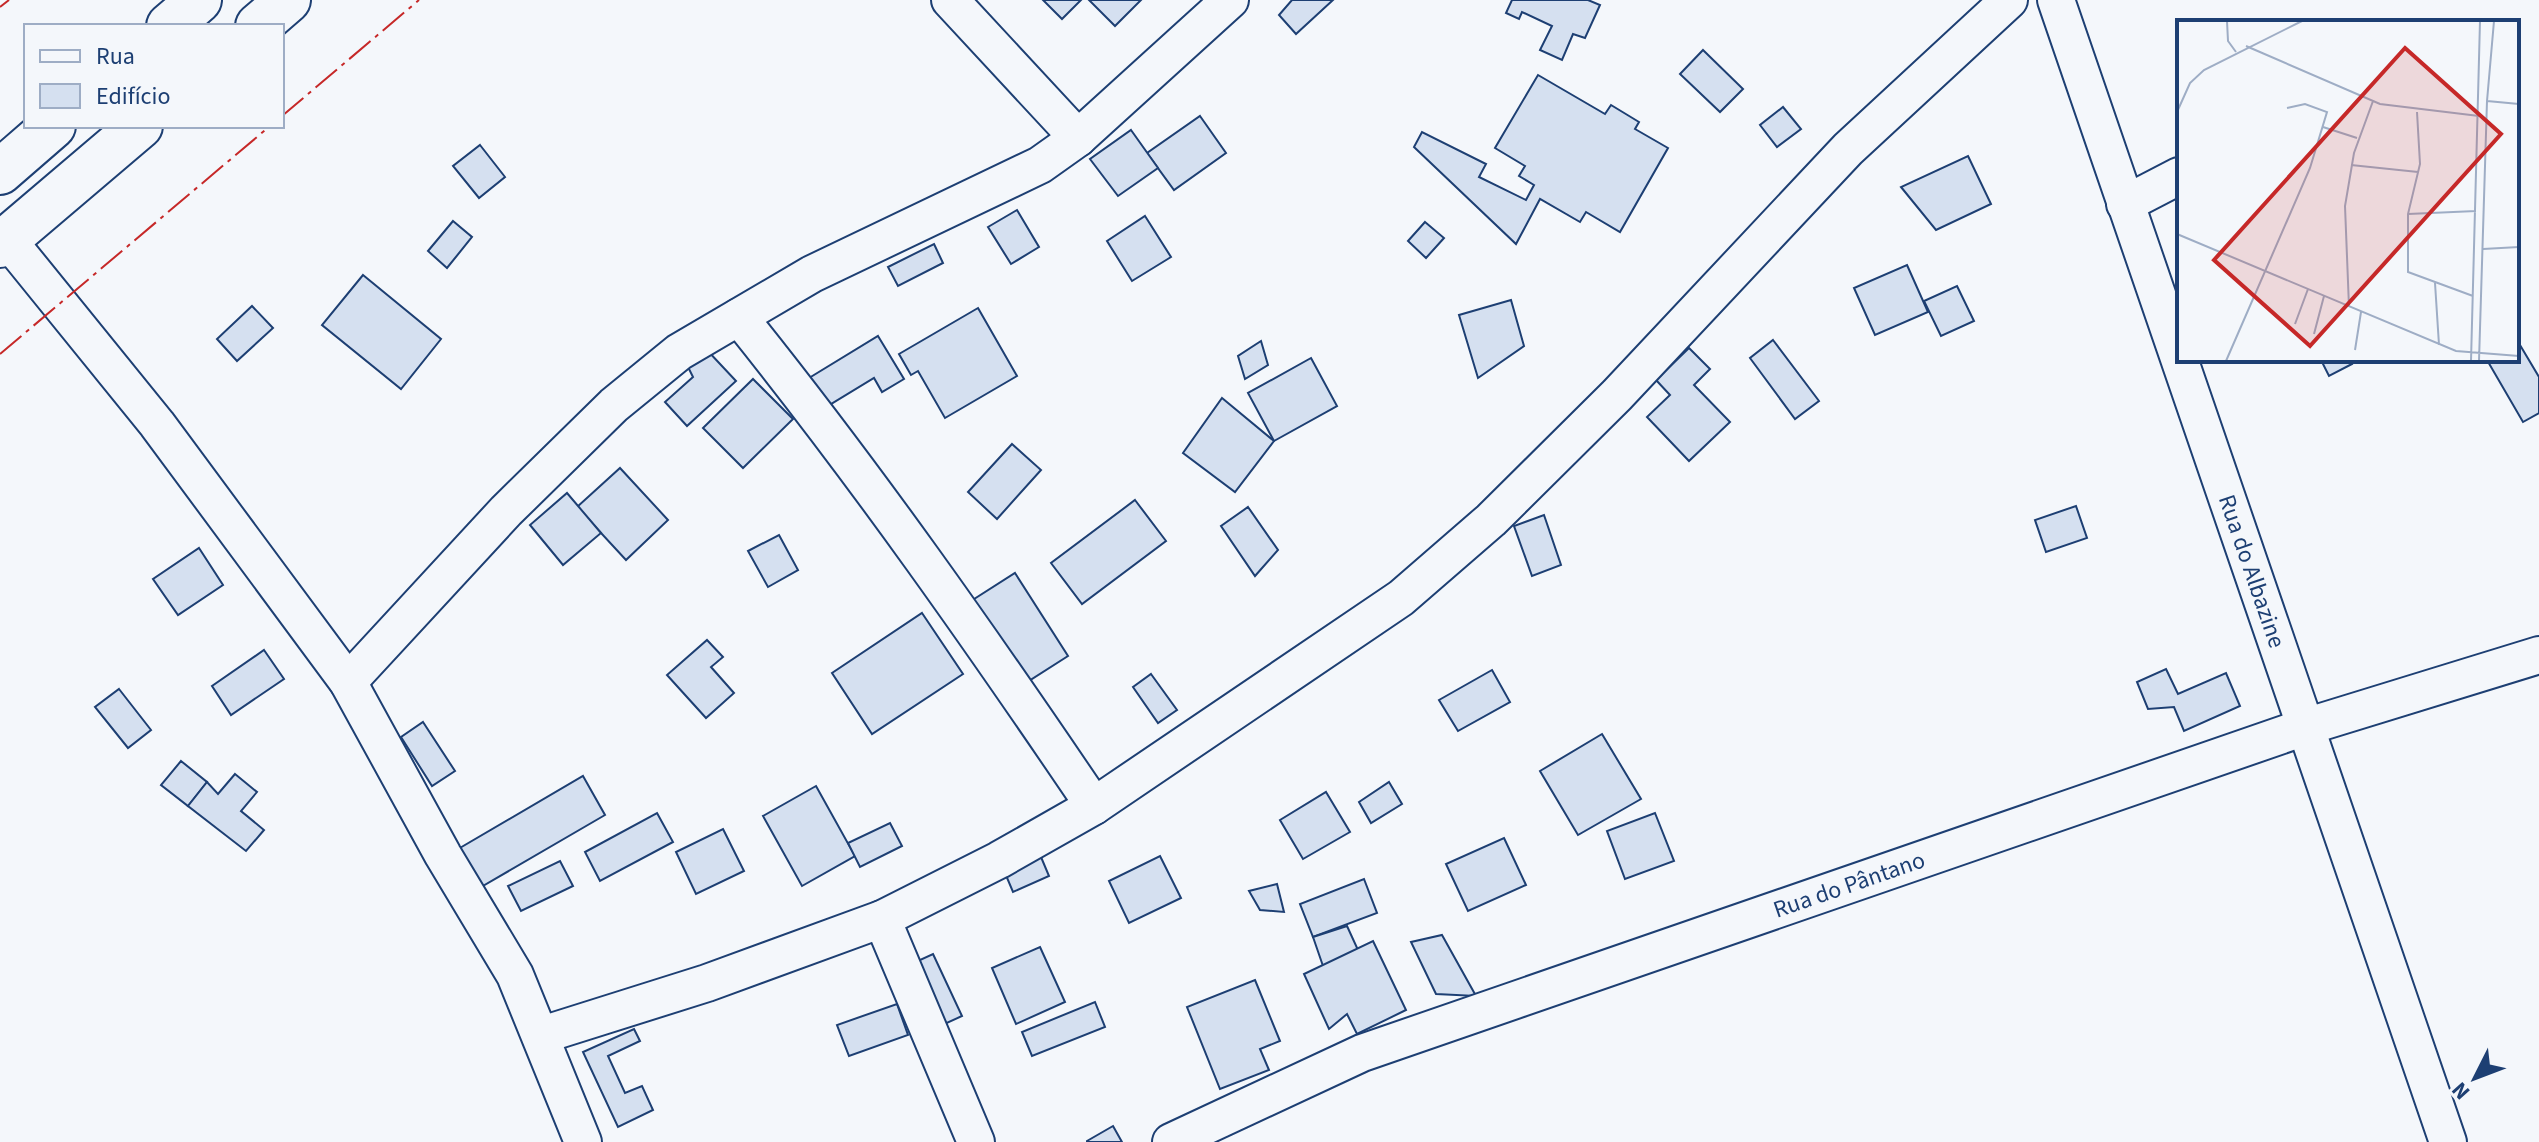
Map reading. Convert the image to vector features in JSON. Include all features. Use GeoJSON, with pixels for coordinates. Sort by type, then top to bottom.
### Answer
{"type":"FeatureCollection","features":[{"type":"Feature","properties":{"kind":"main road"},"geometry":{"type":"LineString","coordinates":[[171,24],[199,0]]}},
{"type":"Feature","properties":{"kind":"main road"},"geometry":{"type":"LineString","coordinates":[[260,24],[288,0]]}},
{"type":"Feature","properties":{"kind":"main road"},"geometry":{"type":"LineString","coordinates":[[0,172],[51,128]]}},
{"type":"Feature","properties":{"kind":"main road"},"geometry":{"type":"LineString","coordinates":[[4,242],[138,128]]}},
{"type":"Feature","properties":{"kind":"street"},"geometry":{"type":"LineString","coordinates":[[950,0],[1078,138]]}},
{"type":"Feature","properties":{"kind":"street"},"geometry":{"type":"LineString","coordinates":[[348,682],[506,511],[614,405],[679,352],[812,274],[1040,165],[1078,138],[1230,0]]}},
{"type":"Feature","properties":{"kind":"street"},"geometry":{"type":"LineString","coordinates":[[542,1035],[707,983],[882,919],[999,860],[1094,806],[1401,598],[1448,560],[1617,395],[1848,149],[2009,0]]}},
{"type":"Feature","properties":{"kind":"street","name":"Rua do Albazine"},"geometry":{"type":"LineString","coordinates":[[2056,0],[2176,347]]}},
{"type":"Feature","properties":{"kind":"street"},"geometry":{"type":"LineString","coordinates":[[2125,204],[2177,177]]}},
{"type":"Feature","properties":{"kind":"street"},"geometry":{"type":"LineString","coordinates":[[4,242],[157,424],[348,682],[443,855],[515,975],[583,1142]]}},
{"type":"Feature","properties":{"kind":"street"},"geometry":{"type":"LineString","coordinates":[[739,317],[840,444],[948,590],[1094,806]]}},
{"type":"Feature","properties":{"kind":"street","name":"Rua do Albazine"},"geometry":{"type":"LineString","coordinates":[[2181,362],[2448,1142]]}},
{"type":"Feature","properties":{"kind":"street","name":"Rua do Pântano"},"geometry":{"type":"LineString","coordinates":[[1171,1142],[1362,1053],[2305,727],[2539,655]]}},
{"type":"Feature","properties":{"kind":"street"},"geometry":{"type":"LineString","coordinates":[[882,919],[976,1142]]}},
{"type":"Feature","properties":{"kind":"building"},"geometry":{"type":"Polygon","coordinates":[[[1043,0],[1081,0],[1062,19],[1043,0]]]}},
{"type":"Feature","properties":{"kind":"building"},"geometry":{"type":"Polygon","coordinates":[[[1089,0],[1141,0],[1115,26],[1089,0]]]}},
{"type":"Feature","properties":{"kind":"building"},"geometry":{"type":"Polygon","coordinates":[[[1292,0],[1333,0],[1296,34],[1279,15],[1292,0]]]}},
{"type":"Feature","properties":{"kind":"building"},"geometry":{"type":"Polygon","coordinates":[[[1512,0],[1588,0],[1600,5],[1585,38],[1573,34],[1562,60],[1540,50],[1552,26],[1522,12],[1519,19],[1506,13],[1512,0]]]}},
{"type":"Feature","properties":{"kind":"building"},"geometry":{"type":"Polygon","coordinates":[[[1703,50],[1743,89],[1720,112],[1680,74],[1703,50]]]}},
{"type":"Feature","properties":{"kind":"building"},"geometry":{"type":"Polygon","coordinates":[[[1538,75],[1605,114],[1611,105],[1639,122],[1635,129],[1668,148],[1620,232],[1586,212],[1580,222],[1540,199],[1516,244],[1414,147],[1422,132],[1486,164],[1479,177],[1526,200],[1534,185],[1519,176],[1525,166],[1495,148],[1538,75]]]}},
{"type":"Feature","properties":{"kind":"building"},"geometry":{"type":"Polygon","coordinates":[[[1783,107],[1801,129],[1777,147],[1760,125],[1783,107]]]}},
{"type":"Feature","properties":{"kind":"building"},"geometry":{"type":"Polygon","coordinates":[[[1200,116],[1226,153],[1174,190],[1147,153],[1200,116]]]}},
{"type":"Feature","properties":{"kind":"building"},"geometry":{"type":"Polygon","coordinates":[[[1131,130],[1158,168],[1118,196],[1090,159],[1131,130]]]}},
{"type":"Feature","properties":{"kind":"building"},"geometry":{"type":"Polygon","coordinates":[[[480,145],[505,177],[479,198],[453,166],[480,145]]]}},
{"type":"Feature","properties":{"kind":"building"},"geometry":{"type":"Polygon","coordinates":[[[1968,156],[1991,204],[1936,230],[1901,187],[1968,156]]]}},
{"type":"Feature","properties":{"kind":"building"},"geometry":{"type":"Polygon","coordinates":[[[1017,210],[1039,247],[1011,264],[988,227],[1017,210]]]}},
{"type":"Feature","properties":{"kind":"building"},"geometry":{"type":"Polygon","coordinates":[[[1145,216],[1171,257],[1132,281],[1107,241],[1145,216]]]}},
{"type":"Feature","properties":{"kind":"building"},"geometry":{"type":"Polygon","coordinates":[[[453,221],[472,237],[447,268],[428,251],[453,221]]]}},
{"type":"Feature","properties":{"kind":"building"},"geometry":{"type":"Polygon","coordinates":[[[1425,222],[1444,238],[1426,258],[1408,241],[1425,222]]]}},
{"type":"Feature","properties":{"kind":"building"},"geometry":{"type":"Polygon","coordinates":[[[934,244],[943,263],[898,286],[888,267],[934,244]]]}},
{"type":"Feature","properties":{"kind":"building"},"geometry":{"type":"Polygon","coordinates":[[[1907,265],[1928,312],[1875,335],[1854,288],[1907,265]]]}},
{"type":"Feature","properties":{"kind":"building"},"geometry":{"type":"Polygon","coordinates":[[[363,275],[441,339],[401,389],[322,325],[363,275]]]}},
{"type":"Feature","properties":{"kind":"building"},"geometry":{"type":"Polygon","coordinates":[[[1957,286],[1974,321],[1941,336],[1924,301],[1957,286]]]}},
{"type":"Feature","properties":{"kind":"building"},"geometry":{"type":"Polygon","coordinates":[[[1511,300],[1524,346],[1478,378],[1459,315],[1511,300]]]}},
{"type":"Feature","properties":{"kind":"building"},"geometry":{"type":"Polygon","coordinates":[[[252,306],[273,328],[237,361],[217,339],[252,306]]]}},
{"type":"Feature","properties":{"kind":"building"},"geometry":{"type":"Polygon","coordinates":[[[978,308],[1017,376],[945,418],[918,371],[911,375],[899,354],[978,308]]]}},
{"type":"Feature","properties":{"kind":"building"},"geometry":{"type":"Polygon","coordinates":[[[878,336],[904,379],[882,392],[874,378],[826,407],[809,378],[878,336]]]}},
{"type":"Feature","properties":{"kind":"building"},"geometry":{"type":"Polygon","coordinates":[[[1773,340],[1819,401],[1795,419],[1750,358],[1773,340]]]}},
{"type":"Feature","properties":{"kind":"building"},"geometry":{"type":"Polygon","coordinates":[[[1261,341],[1268,365],[1245,379],[1238,356],[1261,341]]]}},
{"type":"Feature","properties":{"kind":"building"},"geometry":{"type":"Polygon","coordinates":[[[2519,343],[2539,377],[2539,413],[2523,422],[2488,362],[2519,362],[2519,343]]]}},
{"type":"Feature","properties":{"kind":"building"},"geometry":{"type":"Polygon","coordinates":[[[1689,348],[1710,369],[1694,385],[1730,422],[1689,461],[1647,417],[1670,395],[1656,380],[1689,348]]]}},
{"type":"Feature","properties":{"kind":"building"},"geometry":{"type":"Polygon","coordinates":[[[706,349],[736,381],[687,426],[665,402],[693,377],[688,367],[706,349]]]}},
{"type":"Feature","properties":{"kind":"building"},"geometry":{"type":"Polygon","coordinates":[[[1311,358],[1337,406],[1274,441],[1248,393],[1311,358]]]}},
{"type":"Feature","properties":{"kind":"building"},"geometry":{"type":"Polygon","coordinates":[[[2322,362],[2351,362],[2352,364],[2329,376],[2322,362]]]}},
{"type":"Feature","properties":{"kind":"building"},"geometry":{"type":"Polygon","coordinates":[[[753,379],[793,419],[743,468],[703,428],[753,379]]]}},
{"type":"Feature","properties":{"kind":"building"},"geometry":{"type":"Polygon","coordinates":[[[1222,398],[1274,441],[1235,492],[1183,453],[1222,398]]]}},
{"type":"Feature","properties":{"kind":"building"},"geometry":{"type":"Polygon","coordinates":[[[1012,444],[1041,470],[997,519],[968,492],[1012,444]]]}},
{"type":"Feature","properties":{"kind":"building"},"geometry":{"type":"Polygon","coordinates":[[[620,468],[668,520],[626,560],[577,507],[620,468]]]}},
{"type":"Feature","properties":{"kind":"building"},"geometry":{"type":"Polygon","coordinates":[[[567,493],[601,533],[563,565],[530,525],[567,493]]]}},
{"type":"Feature","properties":{"kind":"building"},"geometry":{"type":"Polygon","coordinates":[[[1135,500],[1166,541],[1082,604],[1051,563],[1135,500]]]}},
{"type":"Feature","properties":{"kind":"building"},"geometry":{"type":"Polygon","coordinates":[[[2076,506],[2087,538],[2046,552],[2035,520],[2076,506]]]}},
{"type":"Feature","properties":{"kind":"building"},"geometry":{"type":"Polygon","coordinates":[[[1248,507],[1278,550],[1255,576],[1221,526],[1248,507]]]}},
{"type":"Feature","properties":{"kind":"building"},"geometry":{"type":"Polygon","coordinates":[[[1544,515],[1561,565],[1532,576],[1514,526],[1544,515]]]}},
{"type":"Feature","properties":{"kind":"building"},"geometry":{"type":"Polygon","coordinates":[[[779,535],[798,570],[768,587],[748,551],[779,535]]]}},
{"type":"Feature","properties":{"kind":"building"},"geometry":{"type":"Polygon","coordinates":[[[199,548],[223,585],[178,615],[153,579],[199,548]]]}},
{"type":"Feature","properties":{"kind":"building"},"geometry":{"type":"Polygon","coordinates":[[[1015,573],[1068,656],[1024,684],[971,601],[1015,573]]]}},
{"type":"Feature","properties":{"kind":"building"},"geometry":{"type":"Polygon","coordinates":[[[922,613],[963,674],[872,734],[832,673],[922,613]]]}},
{"type":"Feature","properties":{"kind":"building"},"geometry":{"type":"Polygon","coordinates":[[[707,640],[723,657],[711,667],[734,693],[706,718],[667,675],[707,640]]]}},
{"type":"Feature","properties":{"kind":"building"},"geometry":{"type":"Polygon","coordinates":[[[264,650],[284,679],[231,715],[212,686],[264,650]]]}},
{"type":"Feature","properties":{"kind":"building"},"geometry":{"type":"Polygon","coordinates":[[[2166,669],[2178,694],[2226,673],[2240,706],[2184,731],[2174,707],[2148,709],[2137,682],[2166,669]]]}},
{"type":"Feature","properties":{"kind":"building"},"geometry":{"type":"Polygon","coordinates":[[[1492,670],[1510,702],[1458,731],[1439,700],[1492,670]]]}},
{"type":"Feature","properties":{"kind":"building"},"geometry":{"type":"Polygon","coordinates":[[[1151,674],[1177,710],[1158,723],[1133,687],[1151,674]]]}},
{"type":"Feature","properties":{"kind":"building"},"geometry":{"type":"Polygon","coordinates":[[[119,689],[151,730],[128,748],[95,707],[119,689]]]}},
{"type":"Feature","properties":{"kind":"building"},"geometry":{"type":"Polygon","coordinates":[[[423,722],[455,771],[432,786],[401,737],[423,722]]]}},
{"type":"Feature","properties":{"kind":"building"},"geometry":{"type":"Polygon","coordinates":[[[1602,734],[1641,799],[1578,835],[1540,771],[1602,734]]]}},
{"type":"Feature","properties":{"kind":"building"},"geometry":{"type":"Polygon","coordinates":[[[181,761],[207,782],[188,806],[161,785],[181,761]]]}},
{"type":"Feature","properties":{"kind":"building"},"geometry":{"type":"Polygon","coordinates":[[[235,774],[257,792],[241,811],[264,830],[246,851],[188,806],[207,782],[218,794],[235,774]]]}},
{"type":"Feature","properties":{"kind":"building"},"geometry":{"type":"Polygon","coordinates":[[[583,776],[605,815],[476,890],[453,852],[583,776]]]}},
{"type":"Feature","properties":{"kind":"building"},"geometry":{"type":"Polygon","coordinates":[[[1389,782],[1402,804],[1371,823],[1359,802],[1389,782]]]}},
{"type":"Feature","properties":{"kind":"building"},"geometry":{"type":"Polygon","coordinates":[[[816,786],[855,856],[802,886],[763,816],[816,786]]]}},
{"type":"Feature","properties":{"kind":"building"},"geometry":{"type":"Polygon","coordinates":[[[1326,792],[1350,832],[1303,859],[1280,820],[1326,792]]]}},
{"type":"Feature","properties":{"kind":"building"},"geometry":{"type":"Polygon","coordinates":[[[657,813],[673,842],[600,881],[585,852],[657,813]]]}},
{"type":"Feature","properties":{"kind":"building"},"geometry":{"type":"Polygon","coordinates":[[[1655,813],[1674,861],[1625,879],[1607,831],[1655,813]]]}},
{"type":"Feature","properties":{"kind":"building"},"geometry":{"type":"Polygon","coordinates":[[[890,823],[902,846],[860,867],[848,843],[890,823]]]}},
{"type":"Feature","properties":{"kind":"building"},"geometry":{"type":"Polygon","coordinates":[[[723,829],[744,871],[696,894],[676,852],[723,829]]]}},
{"type":"Feature","properties":{"kind":"building"},"geometry":{"type":"Polygon","coordinates":[[[1504,838],[1526,885],[1468,911],[1446,864],[1504,838]]]}},
{"type":"Feature","properties":{"kind":"building"},"geometry":{"type":"Polygon","coordinates":[[[1160,856],[1181,898],[1129,923],[1109,881],[1160,856]]]}},
{"type":"Feature","properties":{"kind":"building"},"geometry":{"type":"Polygon","coordinates":[[[1041,857],[1049,876],[1013,892],[1005,873],[1041,857]]]}},
{"type":"Feature","properties":{"kind":"building"},"geometry":{"type":"Polygon","coordinates":[[[560,861],[573,886],[521,911],[508,886],[560,861]]]}},
{"type":"Feature","properties":{"kind":"building"},"geometry":{"type":"Polygon","coordinates":[[[1364,879],[1377,913],[1313,937],[1300,904],[1364,879]]]}},
{"type":"Feature","properties":{"kind":"building"},"geometry":{"type":"Polygon","coordinates":[[[1277,884],[1284,912],[1260,910],[1249,891],[1277,884]]]}},
{"type":"Feature","properties":{"kind":"building"},"geometry":{"type":"Polygon","coordinates":[[[1347,926],[1358,950],[1323,966],[1313,937],[1347,926]]]}},
{"type":"Feature","properties":{"kind":"building"},"geometry":{"type":"Polygon","coordinates":[[[1442,935],[1476,996],[1436,994],[1411,942],[1442,935]]]}},
{"type":"Feature","properties":{"kind":"building"},"geometry":{"type":"Polygon","coordinates":[[[1373,941],[1406,1010],[1357,1034],[1347,1014],[1329,1029],[1304,974],[1373,941]]]}},
{"type":"Feature","properties":{"kind":"building"},"geometry":{"type":"Polygon","coordinates":[[[1040,947],[1065,1002],[1016,1024],[992,968],[1040,947]]]}},
{"type":"Feature","properties":{"kind":"building"},"geometry":{"type":"Polygon","coordinates":[[[933,954],[962,1016],[938,1027],[909,965],[933,954]]]}},
{"type":"Feature","properties":{"kind":"building"},"geometry":{"type":"Polygon","coordinates":[[[1255,980],[1280,1041],[1260,1049],[1269,1070],[1220,1089],[1187,1007],[1255,980]]]}},
{"type":"Feature","properties":{"kind":"building"},"geometry":{"type":"Polygon","coordinates":[[[1095,1002],[1105,1027],[1032,1056],[1022,1032],[1095,1002]]]}},
{"type":"Feature","properties":{"kind":"building"},"geometry":{"type":"Polygon","coordinates":[[[897,1004],[908,1035],[849,1056],[837,1025],[897,1004]]]}},
{"type":"Feature","properties":{"kind":"building"},"geometry":{"type":"Polygon","coordinates":[[[634,1029],[640,1041],[608,1056],[625,1093],[642,1086],[653,1110],[618,1127],[583,1052],[634,1029]]]}},
{"type":"Feature","properties":{"kind":"building"},"geometry":{"type":"Polygon","coordinates":[[[1113,1126],[1122,1142],[1087,1142],[1087,1141],[1113,1126]]]}},
{"type":"Feature","properties":{"kind":"power"},"geometry":{"type":"LineString","coordinates":[[0,7],[9,0]]}},
{"type":"Feature","properties":{"kind":"power"},"geometry":{"type":"LineString","coordinates":[[284,114],[419,0]]}},
{"type":"Feature","properties":{"kind":"power"},"geometry":{"type":"LineString","coordinates":[[0,354],[268,128]]}}]}
